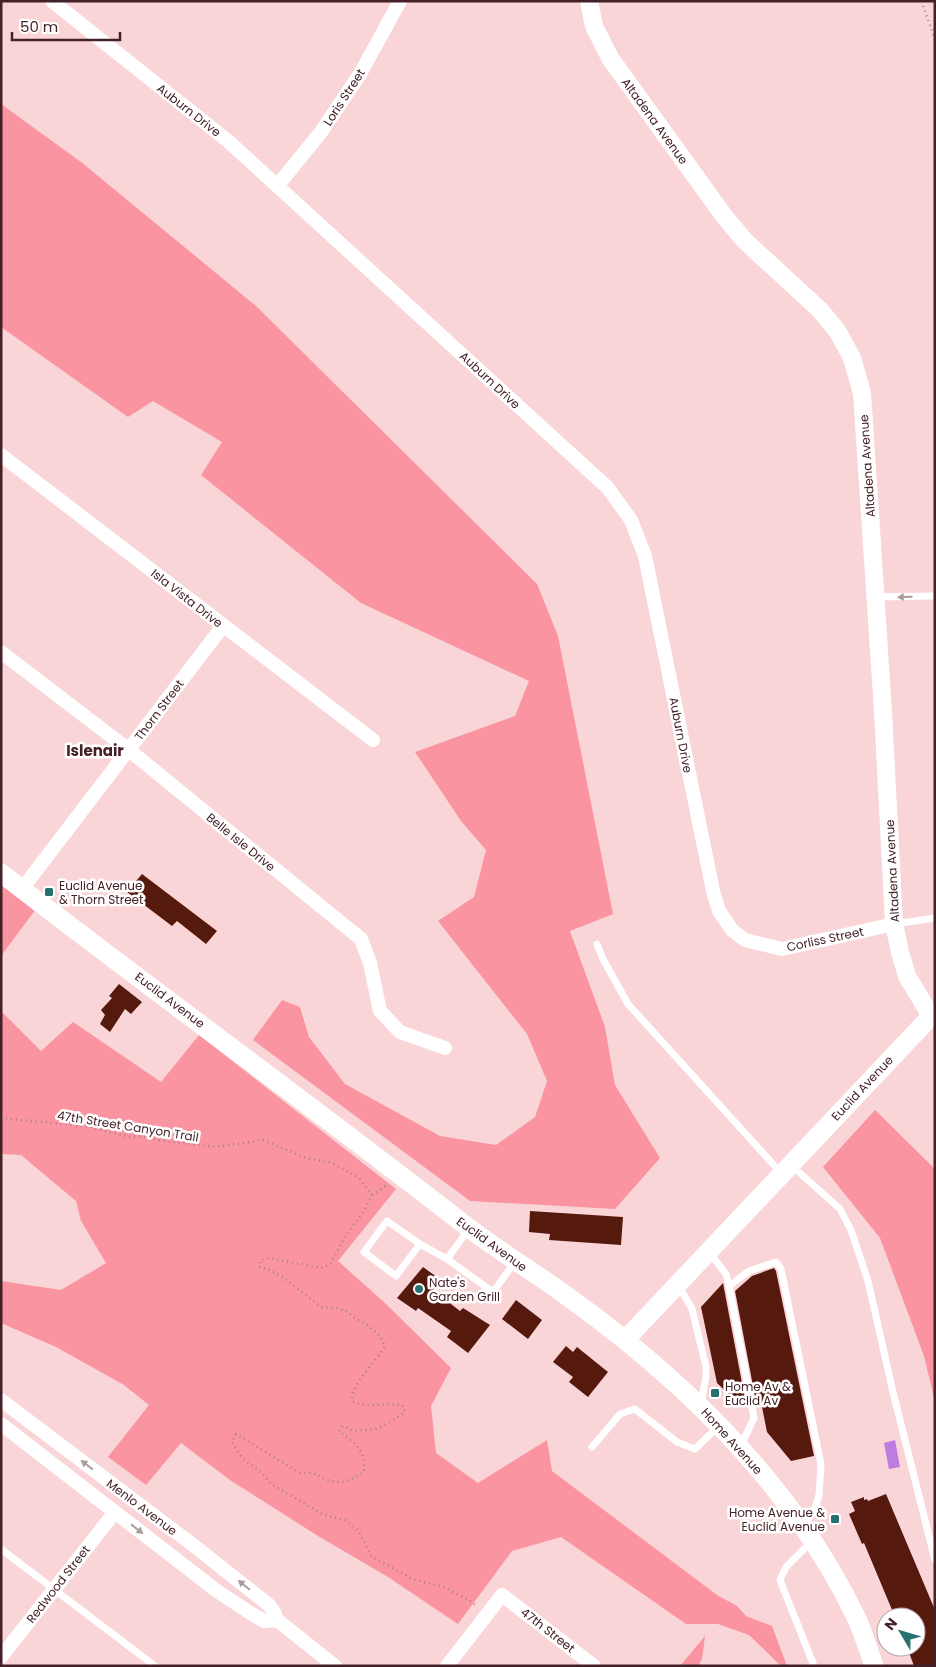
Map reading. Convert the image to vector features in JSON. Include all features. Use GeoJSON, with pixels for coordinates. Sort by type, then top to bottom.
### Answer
{"type":"FeatureCollection","features":[{"type":"Feature","properties":{"kind":"main road","name":"Euclid Avenue"},"geometry":{"type":"LineString","coordinates":[[1,873],[294,1093],[469,1228],[515,1262],[563,1293],[625,1340],[933,1016]]}},
{"type":"Feature","properties":{"kind":"main road","name":"Home Avenue"},"geometry":{"type":"LineString","coordinates":[[625,1340],[700,1406],[740,1446],[808,1533],[856,1616],[874,1666]]}},
{"type":"Feature","properties":{"kind":"street","name":"Auburn Drive"},"geometry":{"type":"LineString","coordinates":[[52,1],[228,141],[608,488],[631,520],[645,556],[713,891]]}},
{"type":"Feature","properties":{"kind":"street","name":"Loris Street"},"geometry":{"type":"LineString","coordinates":[[278,185],[322,132],[360,74],[400,1]]}},
{"type":"Feature","properties":{"kind":"street","name":"Altadena Avenue"},"geometry":{"type":"LineString","coordinates":[[589,1],[594,26],[610,58],[724,216],[745,241],[820,310],[838,332],[849,351],[856,369],[862,393],[894,924],[907,976],[933,1016]]}},
{"type":"Feature","properties":{"kind":"street","name":"Isla Vista Drive"},"geometry":{"type":"LineString","coordinates":[[1,454],[373,740]]}},
{"type":"Feature","properties":{"kind":"street","name":"Thorn Street"},"geometry":{"type":"LineString","coordinates":[[22,889],[223,626]]}},
{"type":"Feature","properties":{"kind":"street","name":"Belle Isle Drive"},"geometry":{"type":"LineString","coordinates":[[1,652],[129,750],[361,939],[370,963],[380,1011],[400,1032],[445,1048]]}},
{"type":"Feature","properties":{"kind":"street","name":"Corliss Street"},"geometry":{"type":"LineString","coordinates":[[713,891],[719,912],[732,930],[745,940],[782,949],[894,924]]}},
{"type":"Feature","properties":{"kind":"street","name":"Menlo Avenue"},"geometry":{"type":"LineString","coordinates":[[1,1400],[193,1545],[268,1605],[274,1612],[277,1620],[335,1666]]}},
{"type":"Feature","properties":{"kind":"street","name":"Menlo Avenue"},"geometry":{"type":"LineString","coordinates":[[1,1424],[217,1590],[264,1621],[277,1620]]}},
{"type":"Feature","properties":{"kind":"street","name":"Redwood Street"},"geometry":{"type":"LineString","coordinates":[[1,1657],[115,1512]]}},
{"type":"Feature","properties":{"kind":"street","name":"47th Street"},"geometry":{"type":"LineString","coordinates":[[487,1614],[502,1595],[594,1666]]}},
{"type":"Feature","properties":{"kind":"street"},"geometry":{"type":"LineString","coordinates":[[447,1666],[487,1614]]}},
{"type":"Feature","properties":{"kind":"lane"},"geometry":{"type":"LineString","coordinates":[[875,598],[935,596]]}},
{"type":"Feature","properties":{"kind":"lane","name":"Corliss Street"},"geometry":{"type":"LineString","coordinates":[[894,924],[935,918]]}},
{"type":"Feature","properties":{"kind":"lane"},"geometry":{"type":"LineString","coordinates":[[597,944],[603,959],[628,1004],[786,1169],[840,1209],[851,1230],[868,1282],[935,1560]]}},
{"type":"Feature","properties":{"kind":"lane"},"geometry":{"type":"LineString","coordinates":[[420,1244],[396,1276],[364,1252],[387,1221],[420,1244],[447,1259],[493,1292],[515,1262]]}},
{"type":"Feature","properties":{"kind":"lane"},"geometry":{"type":"LineString","coordinates":[[447,1259],[469,1228]]}},
{"type":"Feature","properties":{"kind":"lane"},"geometry":{"type":"LineString","coordinates":[[708,1252],[726,1274],[754,1418],[740,1446]]}},
{"type":"Feature","properties":{"kind":"lane"},"geometry":{"type":"LineString","coordinates":[[729,1286],[749,1271],[773,1262],[779,1264],[781,1269],[821,1464],[819,1495],[808,1533],[780,1580],[814,1666]]}},
{"type":"Feature","properties":{"kind":"lane"},"geometry":{"type":"LineString","coordinates":[[678,1283],[692,1308],[706,1366],[700,1406]]}},
{"type":"Feature","properties":{"kind":"lane"},"geometry":{"type":"LineString","coordinates":[[592,1447],[620,1414],[635,1409],[677,1442],[695,1449],[719,1426]]}},
{"type":"Feature","properties":{"kind":"lane"},"geometry":{"type":"LineString","coordinates":[[1,1549],[155,1666]]}},
{"type":"Feature","properties":{"kind":"path"},"geometry":{"type":"LineString","coordinates":[[923,1],[923,6],[935,39]]}},
{"type":"Feature","properties":{"kind":"path","name":"47th Street Canyon Trail"},"geometry":{"type":"LineString","coordinates":[[1,1118],[91,1127],[129,1136],[142,1136],[157,1140],[216,1147],[263,1140],[306,1158],[332,1163],[359,1178],[372,1195],[330,1264],[321,1268],[268,1258],[261,1260],[259,1267],[268,1269],[284,1278],[322,1307],[346,1311],[374,1330],[380,1336],[385,1346],[374,1364],[354,1389],[351,1395],[352,1401],[362,1405],[387,1403],[402,1405],[405,1410],[403,1414],[375,1429],[354,1430],[342,1426],[340,1428],[339,1431],[359,1447],[364,1462],[364,1472],[352,1480],[334,1482],[311,1472],[300,1473],[236,1434],[232,1442],[242,1458],[262,1473],[271,1484],[324,1515],[345,1520],[358,1530],[372,1557],[413,1579],[443,1587],[467,1599],[487,1614]]}},
{"type":"Feature","properties":{"kind":"shaded area"},"geometry":{"type":"Polygon","coordinates":[[[1,104],[81,162],[256,306],[537,584],[558,636],[613,914],[570,931],[605,1027],[615,1085],[660,1158],[615,1209],[470,1201],[253,1040],[282,1000],[300,1007],[309,1037],[345,1084],[440,1136],[496,1145],[535,1117],[547,1081],[527,1034],[438,921],[474,897],[486,850],[461,821],[415,752],[515,716],[529,681],[361,603],[201,475],[222,442],[153,401],[128,417],[1,327],[1,104]]]}},
{"type":"Feature","properties":{"kind":"shaded area"},"geometry":{"type":"Polygon","coordinates":[[[1,885],[36,909],[1,956],[1,885]]]}},
{"type":"Feature","properties":{"kind":"shaded area"},"geometry":{"type":"Polygon","coordinates":[[[1,1011],[41,1051],[73,1022],[161,1082],[199,1035],[396,1189],[338,1261],[385,1303],[451,1368],[431,1406],[436,1453],[478,1483],[547,1440],[552,1471],[717,1595],[737,1606],[746,1616],[772,1626],[787,1666],[781,1666],[749,1635],[718,1624],[686,1624],[561,1537],[512,1551],[458,1624],[388,1577],[318,1536],[230,1480],[181,1443],[146,1485],[108,1457],[149,1405],[124,1385],[56,1347],[1,1323],[1,1281],[61,1290],[106,1263],[81,1221],[76,1201],[21,1155],[1,1154],[1,1011]]]}},
{"type":"Feature","properties":{"kind":"shaded area"},"geometry":{"type":"Polygon","coordinates":[[[875,1110],[935,1169],[935,1402],[924,1356],[880,1238],[823,1167],[875,1110]]]}},
{"type":"Feature","properties":{"kind":"shaded area"},"geometry":{"type":"Polygon","coordinates":[[[895,1440],[900,1467],[889,1469],[884,1443],[895,1440]]]}},
{"type":"Feature","properties":{"kind":"shaded area"},"geometry":{"type":"Polygon","coordinates":[[[705,1636],[702,1659],[698,1666],[680,1666],[705,1636]]]}},
{"type":"Feature","properties":{"kind":"building"},"geometry":{"type":"Polygon","coordinates":[[[142,874],[217,931],[206,944],[177,921],[172,926],[127,892],[142,874]]]}},
{"type":"Feature","properties":{"kind":"building"},"geometry":{"type":"Polygon","coordinates":[[[119,984],[142,1002],[131,1014],[125,1009],[110,1032],[100,1024],[105,1015],[101,1010],[112,998],[109,996],[119,984]]]}},
{"type":"Feature","properties":{"kind":"building"},"geometry":{"type":"Polygon","coordinates":[[[530,1211],[623,1217],[621,1245],[549,1240],[550,1234],[529,1232],[530,1211]]]}},
{"type":"Feature","properties":{"kind":"building"},"geometry":{"type":"Polygon","coordinates":[[[423,1267],[441,1280],[433,1290],[460,1311],[463,1308],[490,1325],[468,1353],[447,1337],[451,1331],[418,1308],[416,1311],[397,1298],[423,1267]]]}},
{"type":"Feature","properties":{"kind":"building"},"geometry":{"type":"Polygon","coordinates":[[[774,1268],[814,1456],[791,1461],[767,1432],[761,1402],[756,1402],[735,1291],[752,1276],[774,1268]]]}},
{"type":"Feature","properties":{"kind":"building"},"geometry":{"type":"Polygon","coordinates":[[[723,1283],[746,1404],[740,1405],[717,1383],[701,1307],[723,1283]]]}},
{"type":"Feature","properties":{"kind":"building"},"geometry":{"type":"Polygon","coordinates":[[[516,1300],[542,1320],[528,1339],[502,1319],[516,1300]]]}},
{"type":"Feature","properties":{"kind":"building"},"geometry":{"type":"Polygon","coordinates":[[[566,1346],[573,1352],[577,1347],[608,1372],[588,1397],[569,1382],[573,1377],[553,1362],[566,1346]]]}},
{"type":"Feature","properties":{"kind":"building"},"geometry":{"type":"Polygon","coordinates":[[[886,1494],[935,1610],[935,1666],[914,1666],[911,1657],[926,1657],[926,1607],[891,1607],[864,1543],[862,1544],[849,1514],[855,1511],[851,1502],[864,1497],[864,1500],[867,1499],[868,1501],[886,1494]]]}},
{"type":"Feature","properties":{"kind":"place","name":"Euclid Avenue & Thorn Street"},"geometry":{"type":"Point","coordinates":[49,892]}},
{"type":"Feature","properties":{"kind":"place","name":"Nate's Garden Grill"},"geometry":{"type":"Point","coordinates":[419,1289]}},
{"type":"Feature","properties":{"kind":"place","name":"Home Av & Euclid Av"},"geometry":{"type":"Point","coordinates":[715,1393]}},
{"type":"Feature","properties":{"kind":"place","name":"Home Avenue & Euclid Avenue"},"geometry":{"type":"Point","coordinates":[835,1519]}},
{"type":"Feature","properties":{"kind":"district","name":"Islenair"},"geometry":{"type":"Point","coordinates":[95,750]}}]}
